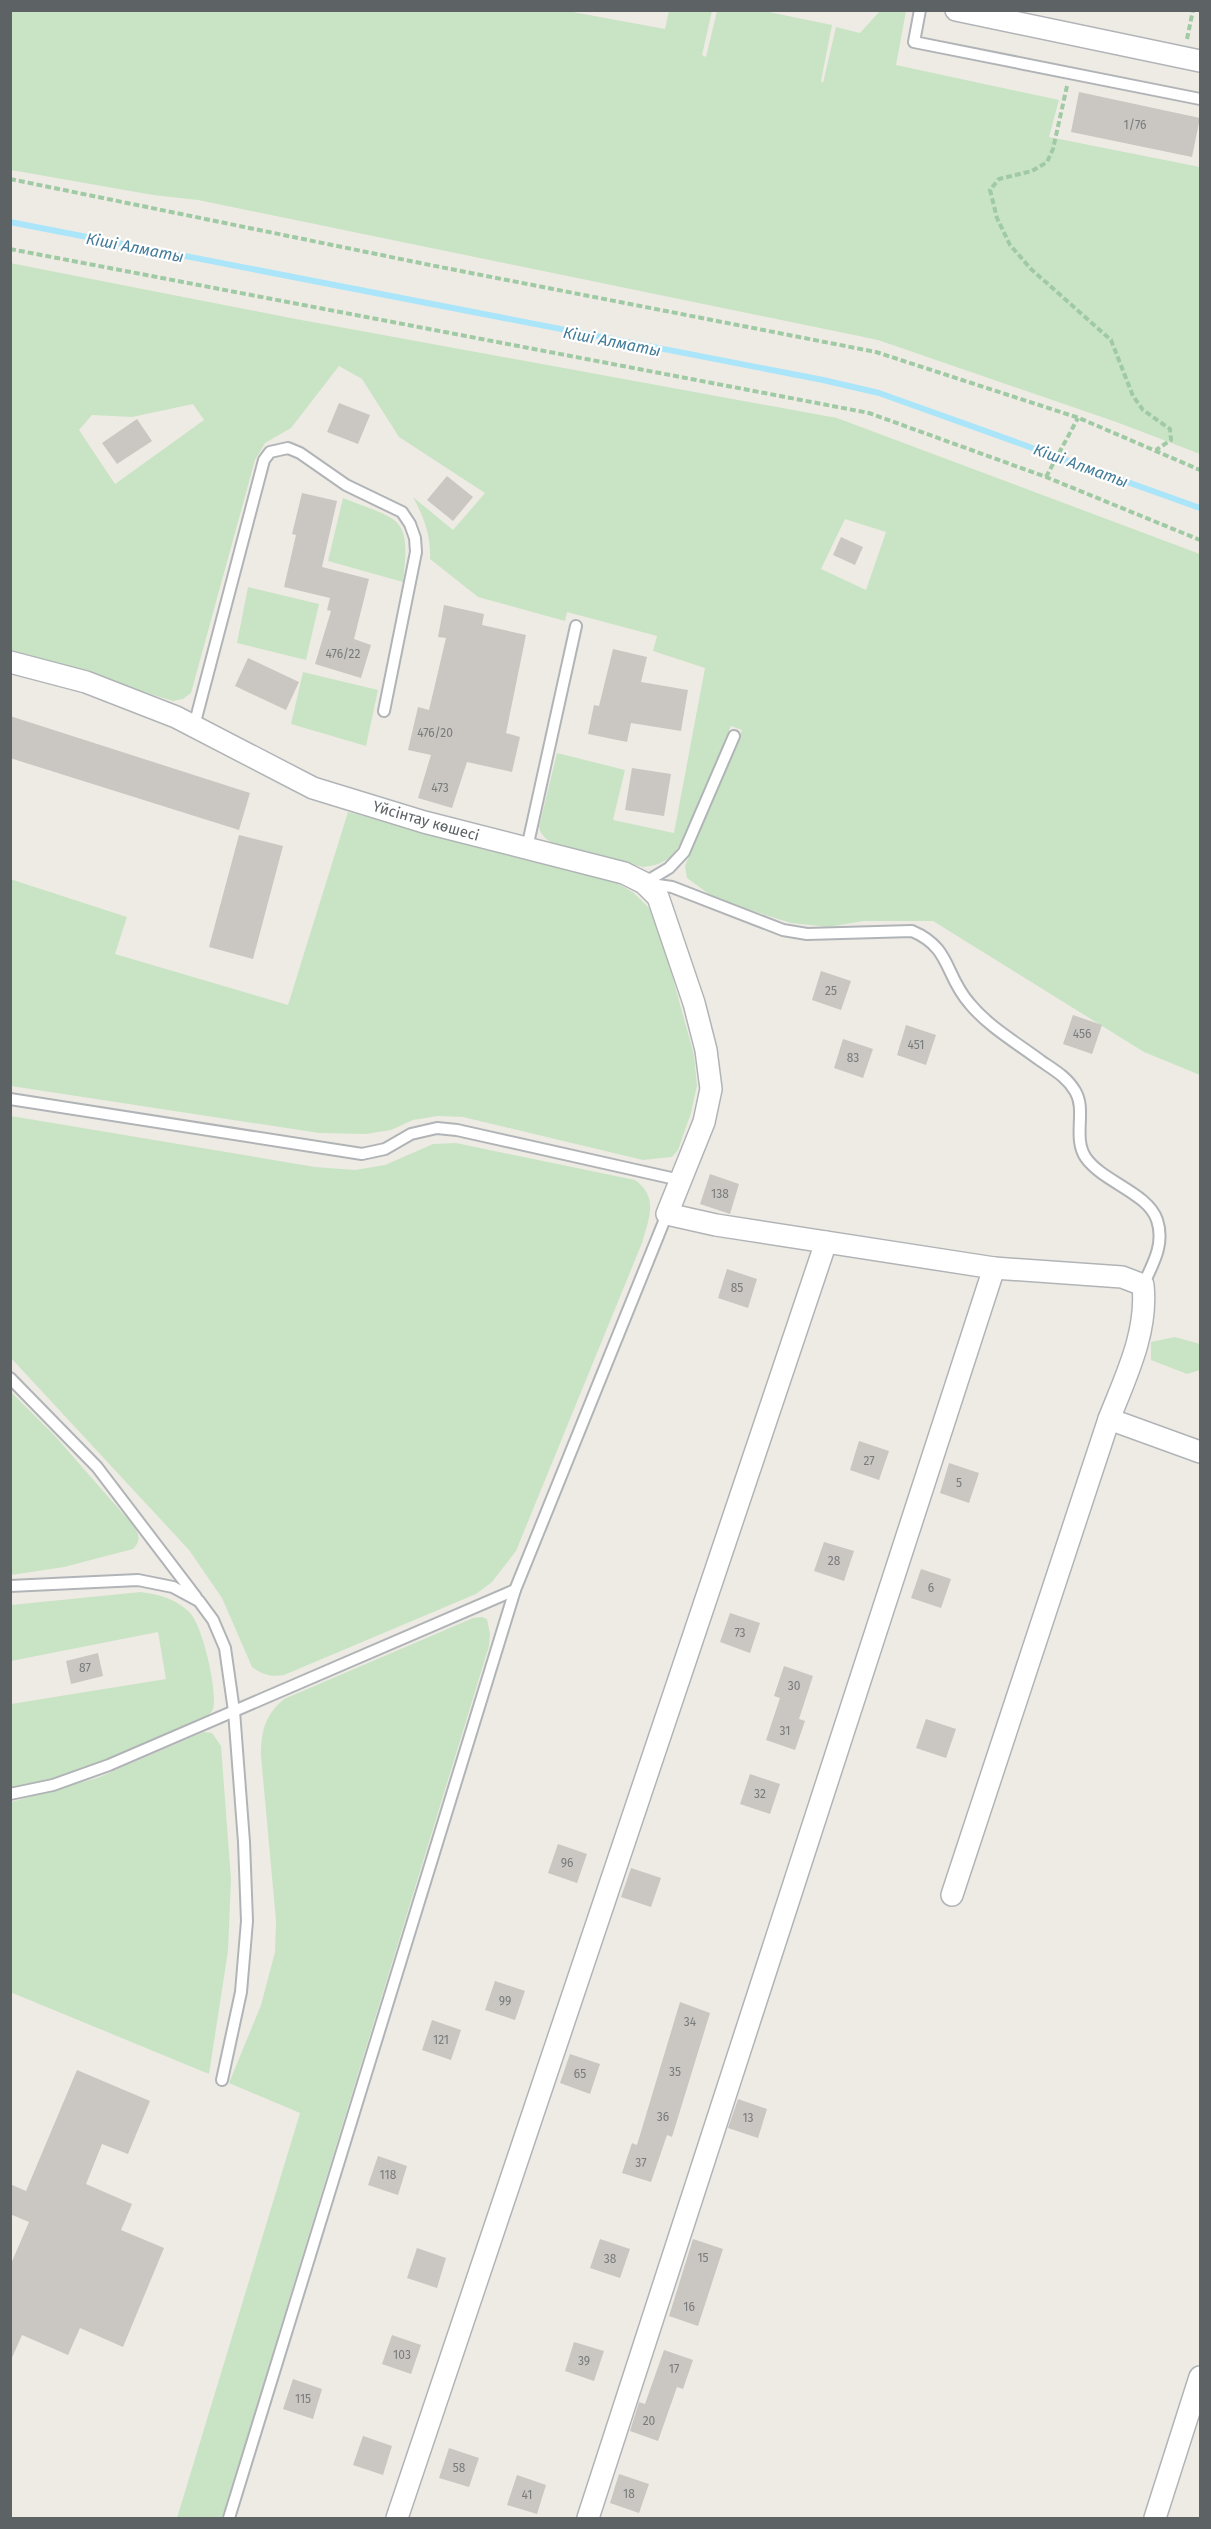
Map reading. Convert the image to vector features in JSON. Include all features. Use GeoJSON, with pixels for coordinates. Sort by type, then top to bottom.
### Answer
{"type":"FeatureCollection","features":[{"type":"Feature","properties":{"kind":"street"},"geometry":{"type":"LineString","coordinates":[[956,10],[1192,60]]}},
{"type":"Feature","properties":{"kind":"street","name":"Үйсінтау көшесі"},"geometry":{"type":"LineString","coordinates":[[10,662],[86,682],[194,726],[313,788],[424,822],[624,873],[644,883]]}},
{"type":"Feature","properties":{"kind":"street"},"geometry":{"type":"LineString","coordinates":[[644,883],[658,897],[691,994],[706,1050],[711,1089],[704,1122],[667,1214],[717,1225],[993,1268],[1122,1277],[1143,1285],[1145,1305],[1135,1354],[1109,1419],[952,1895]]}},
{"type":"Feature","properties":{"kind":"street"},"geometry":{"type":"LineString","coordinates":[[397,2518],[826,1242]]}},
{"type":"Feature","properties":{"kind":"street"},"geometry":{"type":"LineString","coordinates":[[588,2518],[993,1268]]}},
{"type":"Feature","properties":{"kind":"street"},"geometry":{"type":"LineString","coordinates":[[1109,1419],[1200,1452]]}},
{"type":"Feature","properties":{"kind":"street"},"geometry":{"type":"LineString","coordinates":[[1155,2518],[1200,2377]]}},
{"type":"Feature","properties":{"kind":"lane"},"geometry":{"type":"LineString","coordinates":[[920,10],[914,42],[1200,99]]}},
{"type":"Feature","properties":{"kind":"lane"},"geometry":{"type":"LineString","coordinates":[[194,726],[264,460],[270,452],[288,448],[300,453],[346,485],[402,512],[410,524],[415,538],[416,552],[384,711]]}},
{"type":"Feature","properties":{"kind":"lane"},"geometry":{"type":"LineString","coordinates":[[527,848],[576,626]]}},
{"type":"Feature","properties":{"kind":"lane"},"geometry":{"type":"LineString","coordinates":[[644,883],[669,868],[684,852],[734,736]]}},
{"type":"Feature","properties":{"kind":"lane"},"geometry":{"type":"LineString","coordinates":[[644,883],[672,887],[783,930],[807,934],[912,931],[926,937],[940,949],[953,980],[969,1003],[987,1021],[1066,1078],[1077,1094],[1080,1140],[1085,1156],[1098,1171],[1145,1203],[1157,1218],[1161,1235],[1158,1253],[1143,1285]]}},
{"type":"Feature","properties":{"kind":"lane"},"geometry":{"type":"LineString","coordinates":[[10,1099],[362,1154],[386,1149],[411,1134],[437,1128],[457,1130],[680,1180]]}},
{"type":"Feature","properties":{"kind":"lane"},"geometry":{"type":"LineString","coordinates":[[229,2518],[515,1590],[667,1214]]}},
{"type":"Feature","properties":{"kind":"lane"},"geometry":{"type":"LineString","coordinates":[[10,1378],[97,1467],[213,1620],[225,1648],[234,1711],[244,1842],[247,1921],[241,1992],[222,2080]]}},
{"type":"Feature","properties":{"kind":"lane"},"geometry":{"type":"LineString","coordinates":[[10,1586],[138,1580],[173,1587],[199,1601]]}},
{"type":"Feature","properties":{"kind":"lane"},"geometry":{"type":"LineString","coordinates":[[10,1794],[53,1785],[109,1765],[515,1590]]}},
{"type":"Feature","properties":{"kind":"path"},"geometry":{"type":"LineString","coordinates":[[1192,10],[1192,60]]}},
{"type":"Feature","properties":{"kind":"path"},"geometry":{"type":"LineString","coordinates":[[1070,74],[1053,149],[1047,162],[1032,171],[999,179],[990,190],[997,218],[1011,245],[1031,269],[1111,340],[1133,396],[1143,410],[1170,429],[1170,440],[1155,450]]}},
{"type":"Feature","properties":{"kind":"path"},"geometry":{"type":"LineString","coordinates":[[10,179],[430,265],[876,352],[1078,417],[1200,470]]}},
{"type":"Feature","properties":{"kind":"path"},"geometry":{"type":"LineString","coordinates":[[10,249],[869,413],[1046,477],[1200,540]]}},
{"type":"Feature","properties":{"kind":"path"},"geometry":{"type":"LineString","coordinates":[[1046,477],[1078,417]]}},
{"type":"Feature","properties":{"kind":"green space"},"geometry":{"type":"Polygon","coordinates":[[[562,10],[665,29],[669,11],[712,11],[702,55],[706,57],[717,11],[764,11],[832,25],[821,81],[823,83],[836,27],[860,33],[880,11],[906,11],[896,65],[1059,100],[1049,137],[1200,167],[1200,454],[1119,423],[878,340],[198,200],[153,195],[11,170],[11,11],[562,10]]]}},
{"type":"Feature","properties":{"kind":"green space"},"geometry":{"type":"Polygon","coordinates":[[[10,263],[296,319],[837,418],[1200,554],[1200,1075],[1144,1052],[933,921],[863,921],[829,927],[791,923],[717,900],[687,878],[685,866],[742,730],[731,726],[694,817],[677,849],[666,860],[643,867],[558,846],[546,838],[539,827],[557,753],[625,770],[613,820],[674,833],[705,668],[653,651],[657,636],[567,612],[565,621],[478,597],[430,559],[426,527],[413,497],[453,530],[485,493],[399,437],[362,379],[339,366],[291,428],[265,443],[255,460],[191,693],[183,699],[173,701],[11,651],[10,263]],[[193,404],[132,417],[92,415],[79,430],[115,484],[204,420],[193,404]],[[845,519],[821,569],[866,590],[886,532],[845,519]]]}},
{"type":"Feature","properties":{"kind":"green space"},"geometry":{"type":"Polygon","coordinates":[[[343,498],[378,511],[398,524],[403,532],[405,544],[403,582],[328,561],[343,498]]]}},
{"type":"Feature","properties":{"kind":"green space"},"geometry":{"type":"Polygon","coordinates":[[[248,587],[319,604],[306,660],[237,643],[248,587]]]}},
{"type":"Feature","properties":{"kind":"green space"},"geometry":{"type":"Polygon","coordinates":[[[303,672],[378,690],[366,746],[291,724],[303,672]]]}},
{"type":"Feature","properties":{"kind":"green space"},"geometry":{"type":"Polygon","coordinates":[[[348,812],[617,883],[634,893],[649,908],[659,928],[694,1055],[697,1085],[691,1113],[678,1150],[672,1157],[643,1160],[463,1117],[438,1116],[413,1120],[391,1130],[366,1134],[319,1133],[11,1086],[10,879],[127,917],[115,954],[288,1005],[348,812]]]}},
{"type":"Feature","properties":{"kind":"green space"},"geometry":{"type":"Polygon","coordinates":[[[11,1116],[315,1167],[355,1170],[385,1165],[433,1144],[456,1143],[635,1180],[650,1201],[649,1217],[642,1243],[516,1551],[492,1582],[476,1594],[284,1675],[267,1675],[252,1667],[222,1598],[189,1550],[11,1358],[11,1116]]]}},
{"type":"Feature","properties":{"kind":"green space"},"geometry":{"type":"Polygon","coordinates":[[[1175,1337],[1200,1344],[1200,1370],[1187,1374],[1151,1360],[1151,1342],[1175,1337]]]}},
{"type":"Feature","properties":{"kind":"green space"},"geometry":{"type":"Polygon","coordinates":[[[10,1391],[55,1436],[132,1524],[138,1537],[138,1543],[133,1549],[64,1567],[11,1575],[10,1391]]]}},
{"type":"Feature","properties":{"kind":"green space"},"geometry":{"type":"Polygon","coordinates":[[[141,1592],[174,1601],[186,1609],[196,1621],[205,1646],[211,1675],[214,1701],[212,1711],[203,1719],[109,1758],[60,1776],[11,1789],[11,1704],[166,1679],[158,1632],[11,1661],[11,1605],[141,1592]]]}},
{"type":"Feature","properties":{"kind":"green space"},"geometry":{"type":"Polygon","coordinates":[[[473,1618],[487,1619],[490,1634],[489,1646],[222,2518],[177,2518],[300,2113],[229,2083],[261,2005],[275,1952],[276,1921],[261,1756],[265,1724],[272,1711],[284,1699],[473,1618]]]}},
{"type":"Feature","properties":{"kind":"green space"},"geometry":{"type":"Polygon","coordinates":[[[204,1732],[212,1733],[221,1746],[231,1879],[228,1951],[209,2074],[10,1992],[11,1802],[97,1778],[204,1732]]]}},
{"type":"Feature","properties":{"kind":"building"},"geometry":{"type":"Polygon","coordinates":[[[1079,92],[1200,118],[1192,157],[1071,132],[1079,92]]]}},
{"type":"Feature","properties":{"kind":"building"},"geometry":{"type":"Polygon","coordinates":[[[339,403],[370,415],[358,444],[327,432],[339,403]]]}},
{"type":"Feature","properties":{"kind":"building"},"geometry":{"type":"Polygon","coordinates":[[[137,419],[152,441],[117,464],[102,443],[137,419]]]}},
{"type":"Feature","properties":{"kind":"building"},"geometry":{"type":"Polygon","coordinates":[[[447,476],[473,497],[453,521],[427,500],[447,476]]]}},
{"type":"Feature","properties":{"kind":"building"},"geometry":{"type":"Polygon","coordinates":[[[302,493],[337,501],[322,567],[369,579],[354,639],[371,645],[361,678],[315,664],[331,611],[327,610],[330,598],[284,587],[296,535],[292,534],[302,493]]]}},
{"type":"Feature","properties":{"kind":"building"},"geometry":{"type":"Polygon","coordinates":[[[841,537],[863,547],[855,565],[833,555],[841,537]]]}},
{"type":"Feature","properties":{"kind":"building"},"geometry":{"type":"Polygon","coordinates":[[[444,605],[484,614],[482,625],[526,635],[506,733],[520,737],[512,772],[467,762],[452,808],[418,798],[431,755],[408,750],[418,707],[429,710],[446,638],[438,637],[444,605]]]}},
{"type":"Feature","properties":{"kind":"building"},"geometry":{"type":"Polygon","coordinates":[[[613,649],[647,657],[641,682],[688,690],[681,731],[631,723],[627,742],[588,734],[594,705],[599,706],[613,649]]]}},
{"type":"Feature","properties":{"kind":"building"},"geometry":{"type":"Polygon","coordinates":[[[248,658],[299,682],[286,710],[235,686],[248,658]]]}},
{"type":"Feature","properties":{"kind":"building"},"geometry":{"type":"Polygon","coordinates":[[[10,716],[250,793],[239,830],[10,758],[10,716]]]}},
{"type":"Feature","properties":{"kind":"building"},"geometry":{"type":"Polygon","coordinates":[[[632,768],[671,774],[664,816],[625,810],[632,768]]]}},
{"type":"Feature","properties":{"kind":"building"},"geometry":{"type":"Polygon","coordinates":[[[239,835],[283,846],[253,959],[209,947],[239,835]]]}},
{"type":"Feature","properties":{"kind":"building"},"geometry":{"type":"Polygon","coordinates":[[[821,971],[851,981],[841,1010],[812,1000],[821,971]]]}},
{"type":"Feature","properties":{"kind":"building"},"geometry":{"type":"Polygon","coordinates":[[[1073,1015],[1102,1025],[1092,1054],[1063,1044],[1073,1015]]]}},
{"type":"Feature","properties":{"kind":"building"},"geometry":{"type":"Polygon","coordinates":[[[906,1025],[936,1035],[926,1065],[897,1055],[906,1025]]]}},
{"type":"Feature","properties":{"kind":"building"},"geometry":{"type":"Polygon","coordinates":[[[843,1039],[873,1049],[863,1078],[834,1068],[843,1039]]]}},
{"type":"Feature","properties":{"kind":"building"},"geometry":{"type":"Polygon","coordinates":[[[710,1174],[739,1184],[730,1214],[700,1204],[710,1174]]]}},
{"type":"Feature","properties":{"kind":"building"},"geometry":{"type":"Polygon","coordinates":[[[727,1269],[757,1279],[748,1308],[718,1298],[727,1269]]]}},
{"type":"Feature","properties":{"kind":"building"},"geometry":{"type":"Polygon","coordinates":[[[859,1441],[889,1451],[879,1480],[850,1470],[859,1441]]]}},
{"type":"Feature","properties":{"kind":"building"},"geometry":{"type":"Polygon","coordinates":[[[949,1463],[979,1473],[969,1503],[940,1493],[949,1463]]]}},
{"type":"Feature","properties":{"kind":"building"},"geometry":{"type":"Polygon","coordinates":[[[824,1542],[854,1551],[844,1581],[814,1571],[824,1542]]]}},
{"type":"Feature","properties":{"kind":"building"},"geometry":{"type":"Polygon","coordinates":[[[921,1569],[951,1579],[941,1608],[911,1598],[921,1569]]]}},
{"type":"Feature","properties":{"kind":"building"},"geometry":{"type":"Polygon","coordinates":[[[730,1613],[760,1623],[750,1653],[720,1642],[730,1613]]]}},
{"type":"Feature","properties":{"kind":"building"},"geometry":{"type":"Polygon","coordinates":[[[98,1653],[103,1676],[71,1684],[66,1661],[98,1653]]]}},
{"type":"Feature","properties":{"kind":"building"},"geometry":{"type":"Polygon","coordinates":[[[784,1666],[813,1676],[799,1719],[805,1721],[795,1750],[766,1740],[780,1698],[774,1696],[784,1666]]]}},
{"type":"Feature","properties":{"kind":"building"},"geometry":{"type":"Polygon","coordinates":[[[926,1719],[956,1729],[946,1758],[916,1748],[926,1719]]]}},
{"type":"Feature","properties":{"kind":"building"},"geometry":{"type":"Polygon","coordinates":[[[750,1774],[780,1784],[770,1814],[740,1804],[750,1774]]]}},
{"type":"Feature","properties":{"kind":"building"},"geometry":{"type":"Polygon","coordinates":[[[558,1844],[587,1854],[577,1883],[548,1873],[558,1844]]]}},
{"type":"Feature","properties":{"kind":"building"},"geometry":{"type":"Polygon","coordinates":[[[631,1868],[661,1878],[651,1907],[621,1897],[631,1868]]]}},
{"type":"Feature","properties":{"kind":"building"},"geometry":{"type":"Polygon","coordinates":[[[495,1981],[525,1991],[515,2020],[485,2010],[495,1981]]]}},
{"type":"Feature","properties":{"kind":"building"},"geometry":{"type":"Polygon","coordinates":[[[680,2002],[710,2013],[672,2137],[667,2135],[651,2182],[622,2173],[632,2143],[637,2145],[680,2002]]]}},
{"type":"Feature","properties":{"kind":"building"},"geometry":{"type":"Polygon","coordinates":[[[432,2020],[461,2030],[451,2060],[422,2050],[432,2020]]]}},
{"type":"Feature","properties":{"kind":"building"},"geometry":{"type":"Polygon","coordinates":[[[570,2054],[600,2064],[590,2094],[560,2083],[570,2054]]]}},
{"type":"Feature","properties":{"kind":"building"},"geometry":{"type":"Polygon","coordinates":[[[77,2070],[150,2101],[128,2154],[102,2144],[86,2184],[132,2204],[121,2230],[164,2248],[123,2347],[80,2328],[68,2355],[22,2335],[10,2362],[10,2266],[29,2222],[10,2214],[10,2184],[26,2191],[77,2070]]]}},
{"type":"Feature","properties":{"kind":"building"},"geometry":{"type":"Polygon","coordinates":[[[738,2099],[767,2109],[758,2138],[728,2128],[738,2099]]]}},
{"type":"Feature","properties":{"kind":"building"},"geometry":{"type":"Polygon","coordinates":[[[378,2156],[407,2166],[398,2195],[368,2185],[378,2156]]]}},
{"type":"Feature","properties":{"kind":"building"},"geometry":{"type":"Polygon","coordinates":[[[600,2239],[630,2249],[620,2278],[590,2268],[600,2239]]]}},
{"type":"Feature","properties":{"kind":"building"},"geometry":{"type":"Polygon","coordinates":[[[693,2239],[723,2249],[698,2326],[669,2316],[693,2239]]]}},
{"type":"Feature","properties":{"kind":"building"},"geometry":{"type":"Polygon","coordinates":[[[417,2248],[446,2258],[437,2288],[407,2278],[417,2248]]]}},
{"type":"Feature","properties":{"kind":"building"},"geometry":{"type":"Polygon","coordinates":[[[392,2335],[421,2345],[411,2374],[382,2364],[392,2335]]]}},
{"type":"Feature","properties":{"kind":"building"},"geometry":{"type":"Polygon","coordinates":[[[574,2342],[604,2351],[594,2381],[565,2371],[574,2342]]]}},
{"type":"Feature","properties":{"kind":"building"},"geometry":{"type":"Polygon","coordinates":[[[664,2350],[693,2360],[683,2389],[677,2387],[658,2441],[630,2431],[639,2402],[645,2404],[664,2350]]]}},
{"type":"Feature","properties":{"kind":"building"},"geometry":{"type":"Polygon","coordinates":[[[293,2379],[322,2389],[313,2419],[283,2409],[293,2379]]]}},
{"type":"Feature","properties":{"kind":"building"},"geometry":{"type":"Polygon","coordinates":[[[363,2436],[392,2446],[383,2475],[353,2465],[363,2436]]]}},
{"type":"Feature","properties":{"kind":"building"},"geometry":{"type":"Polygon","coordinates":[[[449,2448],[479,2458],[469,2487],[439,2478],[449,2448]]]}},
{"type":"Feature","properties":{"kind":"building"},"geometry":{"type":"Polygon","coordinates":[[[619,2474],[649,2484],[639,2513],[610,2503],[619,2474]]]}},
{"type":"Feature","properties":{"kind":"building"},"geometry":{"type":"Polygon","coordinates":[[[517,2475],[546,2485],[537,2514],[507,2505],[517,2475]]]}},
{"type":"Feature","properties":{"kind":"waterway","name":"Кіші Алматы"},"geometry":{"type":"LineString","coordinates":[[10,222],[823,380],[879,393],[1200,508]]}}]}
